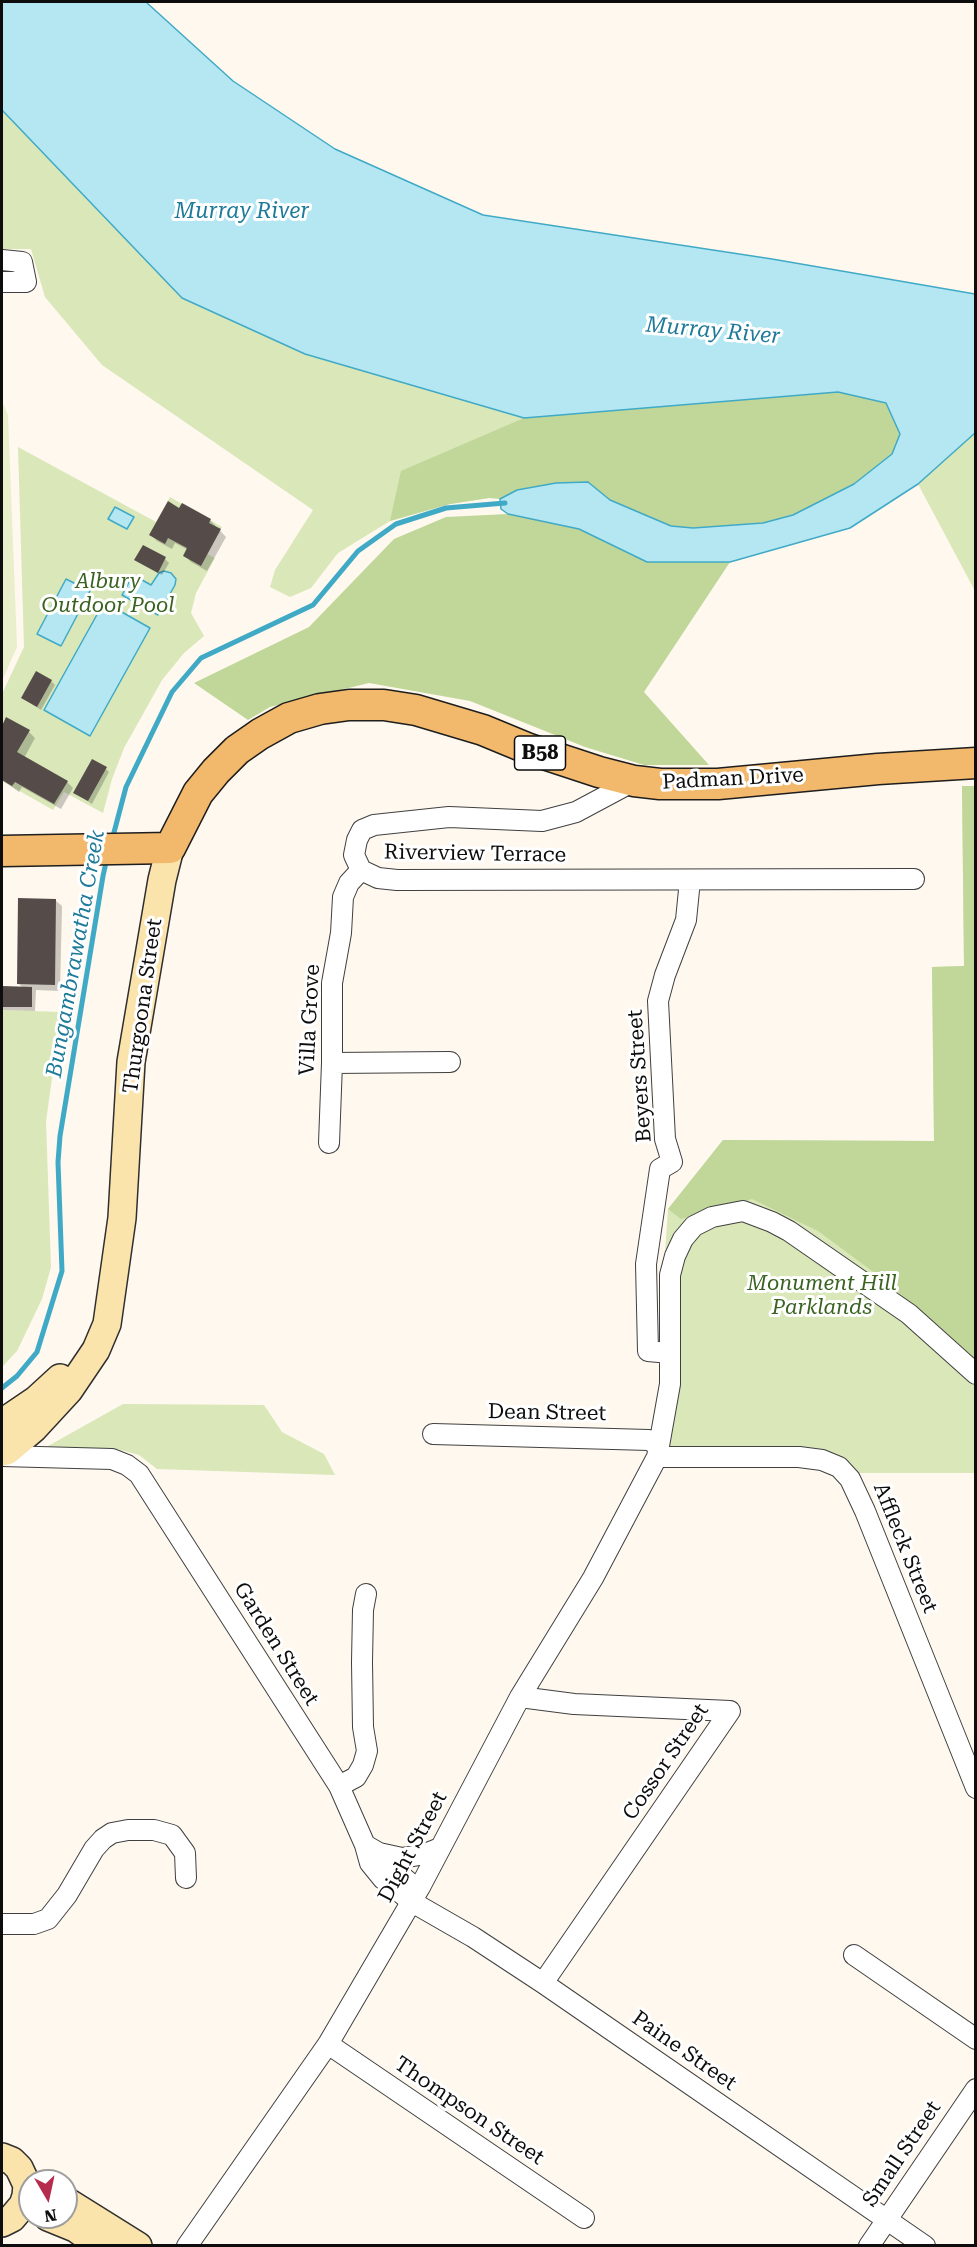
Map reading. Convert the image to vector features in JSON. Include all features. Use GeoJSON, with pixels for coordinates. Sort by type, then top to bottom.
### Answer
{"type":"FeatureCollection","features":[{"type":"Feature","properties":{"kind":"main road","name":"Padman Drive"},"geometry":{"type":"LineString","coordinates":[[170,848],[198,794],[237,750],[289,718],[320,709],[349,705],[384,705],[416,710],[483,730],[562,760],[634,781],[660,784],[718,784],[878,769],[975,763]]}},
{"type":"Feature","properties":{"kind":"main road"},"geometry":{"type":"LineString","coordinates":[[2,851],[170,848]]}},
{"type":"Feature","properties":{"kind":"main road","name":"Thurgoona Street"},"geometry":{"type":"LineString","coordinates":[[2,1454],[33,1430],[69,1390],[89,1362],[107,1324],[124,1193],[131,1062],[162,880],[170,848]]}},
{"type":"Feature","properties":{"kind":"main road","name":"Thurgoona Street"},"geometry":{"type":"LineString","coordinates":[[2,1423],[36,1400],[69,1368],[98,1320],[115,1273]]}},
{"type":"Feature","properties":{"kind":"main road"},"geometry":{"type":"LineString","coordinates":[[2,2156],[20,2169]]}},
{"type":"Feature","properties":{"kind":"main road"},"geometry":{"type":"LineString","coordinates":[[78,2208],[138,2246]]}},
{"type":"Feature","properties":{"kind":"main road"},"geometry":{"type":"LineString","coordinates":[[76,2229],[101,2246]]}},
{"type":"Feature","properties":{"kind":"street"},"geometry":{"type":"LineString","coordinates":[[2,260],[22,262],[26,282],[2,282]]}},
{"type":"Feature","properties":{"kind":"street","name":"Riverview Terrace"},"geometry":{"type":"LineString","coordinates":[[634,781],[576,812],[542,821],[448,817],[374,825],[362,830],[354,855],[361,870],[378,878],[397,880],[914,879]]}},
{"type":"Feature","properties":{"kind":"street","name":"Villa Grove"},"geometry":{"type":"LineString","coordinates":[[329,1143],[332,983],[341,933],[343,897],[349,883],[361,870]]}},
{"type":"Feature","properties":{"kind":"street","name":"Beyers Street"},"geometry":{"type":"LineString","coordinates":[[670,1353],[648,1351],[646,1264],[660,1168],[672,1162],[665,1139],[658,1001],[665,975],[686,920],[690,880]]}},
{"type":"Feature","properties":{"kind":"street"},"geometry":{"type":"LineString","coordinates":[[332,1063],[450,1062]]}},
{"type":"Feature","properties":{"kind":"street","name":"Dight Street"},"geometry":{"type":"LineString","coordinates":[[187,2246],[328,2044],[416,1894],[520,1697],[593,1578],[658,1452],[668,1402],[670,1275],[683,1239],[694,1226],[712,1216],[743,1211],[789,1231],[909,1314],[975,1374]]}},
{"type":"Feature","properties":{"kind":"street","name":"Dean Street"},"geometry":{"type":"LineString","coordinates":[[433,1434],[649,1440],[658,1452]]}},
{"type":"Feature","properties":{"kind":"street","name":"Affleck Street"},"geometry":{"type":"LineString","coordinates":[[658,1452],[799,1457],[822,1460],[839,1467],[850,1479],[866,1511],[975,1788]]}},
{"type":"Feature","properties":{"kind":"street","name":"Garden Street"},"geometry":{"type":"LineString","coordinates":[[2,1454],[112,1459],[139,1474],[339,1786],[365,1845],[370,1863],[383,1880],[416,1894]]}},
{"type":"Feature","properties":{"kind":"street"},"geometry":{"type":"LineString","coordinates":[[339,1786],[356,1777],[367,1751],[363,1727],[362,1662],[363,1610],[366,1594]]}},
{"type":"Feature","properties":{"kind":"street","name":"Cossor Street"},"geometry":{"type":"LineString","coordinates":[[520,1697],[574,1704],[730,1712],[543,1983]]}},
{"type":"Feature","properties":{"kind":"street"},"geometry":{"type":"LineString","coordinates":[[2,1924],[34,1924],[48,1919],[67,1895],[94,1848],[112,1833],[128,1830],[154,1830],[172,1835],[185,1853],[186,1878]]}},
{"type":"Feature","properties":{"kind":"street"},"geometry":{"type":"LineString","coordinates":[[365,1845],[380,1853],[402,1858],[425,1854],[440,1848]]}},
{"type":"Feature","properties":{"kind":"street","name":"Paine Street"},"geometry":{"type":"LineString","coordinates":[[416,1894],[473,1937],[925,2246]]}},
{"type":"Feature","properties":{"kind":"street"},"geometry":{"type":"LineString","coordinates":[[854,1955],[975,2039]]}},
{"type":"Feature","properties":{"kind":"street","name":"Thompson Street"},"geometry":{"type":"LineString","coordinates":[[328,2044],[584,2218]]}},
{"type":"Feature","properties":{"kind":"street","name":"Small Street"},"geometry":{"type":"LineString","coordinates":[[869,2246],[975,2089]]}},
{"type":"Feature","properties":{"kind":"green space"},"geometry":{"type":"Polygon","coordinates":[[[2,110],[305,354],[524,418],[489,498],[450,504],[390,521],[338,553],[311,588],[290,597],[270,587],[275,570],[313,510],[102,365],[45,297],[31,249],[2,249],[2,110]]]}},
{"type":"Feature","properties":{"kind":"green space"},"geometry":{"type":"Polygon","coordinates":[[[838,392],[886,403],[900,434],[892,454],[854,484],[793,515],[763,523],[693,528],[671,526],[610,500],[588,482],[517,490],[500,499],[489,498],[450,504],[390,521],[401,471],[524,418],[838,392]]]}},
{"type":"Feature","properties":{"kind":"green space"},"geometry":{"type":"Polygon","coordinates":[[[2,401],[8,415],[17,647],[2,681],[2,401]]]}},
{"type":"Feature","properties":{"kind":"green space"},"geometry":{"type":"Polygon","coordinates":[[[975,433],[975,591],[918,484],[975,433]]]}},
{"type":"Feature","properties":{"kind":"green space","name":"Albury Outdoor Pool"},"geometry":{"type":"Polygon","coordinates":[[[18,447],[156,522],[170,497],[222,527],[207,554],[215,558],[196,593],[191,613],[204,636],[184,653],[162,680],[124,748],[112,779],[103,813],[64,792],[53,810],[2,781],[2,694],[24,647],[18,447]]]}},
{"type":"Feature","properties":{"kind":"green space"},"geometry":{"type":"Polygon","coordinates":[[[508,514],[579,529],[647,562],[730,562],[644,692],[709,765],[644,765],[585,747],[470,701],[369,683],[270,707],[248,720],[194,683],[309,627],[394,539],[446,517],[508,514]]]}},
{"type":"Feature","properties":{"kind":"green space","name":"Monument Hill Parklands"},"geometry":{"type":"Polygon","coordinates":[[[962,786],[975,786],[975,1473],[858,1473],[840,1462],[658,1454],[668,1209],[723,1140],[934,1141],[932,967],[964,966],[962,786]]]}},
{"type":"Feature","properties":{"kind":"green space"},"geometry":{"type":"Polygon","coordinates":[[[962,786],[975,786],[975,1363],[887,1282],[818,1231],[752,1199],[681,1219],[668,1209],[723,1140],[934,1141],[932,967],[964,966],[962,786]]]}},
{"type":"Feature","properties":{"kind":"green space"},"geometry":{"type":"Polygon","coordinates":[[[2,1010],[61,1012],[46,1122],[51,1267],[42,1299],[17,1351],[2,1367],[2,1010]]]}},
{"type":"Feature","properties":{"kind":"green space"},"geometry":{"type":"Polygon","coordinates":[[[123,1404],[264,1405],[282,1432],[324,1454],[335,1475],[157,1469],[139,1455],[117,1449],[41,1450],[123,1404]]]}},
{"type":"Feature","properties":{"kind":"water","name":"Murray River"},"geometry":{"type":"Polygon","coordinates":[[[2,2],[146,2],[233,81],[335,149],[483,215],[772,259],[975,294],[975,433],[918,484],[850,528],[730,562],[647,562],[579,529],[508,514],[501,509],[500,499],[517,490],[556,483],[588,482],[610,500],[671,526],[693,528],[763,523],[793,515],[854,484],[892,454],[900,434],[886,403],[838,392],[524,418],[305,354],[182,298],[2,110],[2,2]]]}},
{"type":"Feature","properties":{"kind":"water"},"geometry":{"type":"Polygon","coordinates":[[[115,507],[134,517],[127,529],[108,519],[115,507]]]}},
{"type":"Feature","properties":{"kind":"water"},"geometry":{"type":"Polygon","coordinates":[[[164,571],[171,573],[176,579],[158,615],[122,595],[133,575],[151,585],[159,573],[164,571]]]}},
{"type":"Feature","properties":{"kind":"water"},"geometry":{"type":"Polygon","coordinates":[[[66,579],[90,591],[61,646],[37,634],[66,579]]]}},
{"type":"Feature","properties":{"kind":"water"},"geometry":{"type":"Polygon","coordinates":[[[104,602],[150,628],[90,736],[44,710],[104,602]]]}},
{"type":"Feature","properties":{"kind":"building"},"geometry":{"type":"Polygon","coordinates":[[[168,501],[179,508],[182,503],[211,519],[209,523],[221,529],[201,566],[183,556],[187,548],[168,538],[165,544],[149,535],[168,501]]]}},
{"type":"Feature","properties":{"kind":"building"},"geometry":{"type":"Polygon","coordinates":[[[143,545],[166,557],[158,573],[134,560],[143,545]]]}},
{"type":"Feature","properties":{"kind":"building"},"geometry":{"type":"Polygon","coordinates":[[[36,671],[52,680],[37,707],[21,698],[36,671]]]}},
{"type":"Feature","properties":{"kind":"building"},"geometry":{"type":"Polygon","coordinates":[[[6,717],[30,730],[17,752],[68,781],[54,804],[15,782],[12,786],[2,780],[2,726],[6,717]]]}},
{"type":"Feature","properties":{"kind":"building"},"geometry":{"type":"Polygon","coordinates":[[[92,759],[107,767],[88,801],[73,793],[92,759]]]}},
{"type":"Feature","properties":{"kind":"building"},"geometry":{"type":"Polygon","coordinates":[[[18,898],[56,899],[55,985],[17,984],[18,898]]]}},
{"type":"Feature","properties":{"kind":"building"},"geometry":{"type":"Polygon","coordinates":[[[2,986],[32,987],[32,1007],[2,1007],[2,986]]]}},
{"type":"Feature","properties":{"kind":"waterway","name":"Bungambrawatha Creek"},"geometry":{"type":"LineString","coordinates":[[112,840],[126,787],[172,692],[201,658],[313,605],[358,551],[396,524],[446,508],[505,503]]}},
{"type":"Feature","properties":{"kind":"waterway","name":"Bungambrawatha Creek"},"geometry":{"type":"LineString","coordinates":[[2,1388],[17,1376],[37,1352],[62,1271],[58,1162],[60,1136],[107,858]]}}]}
